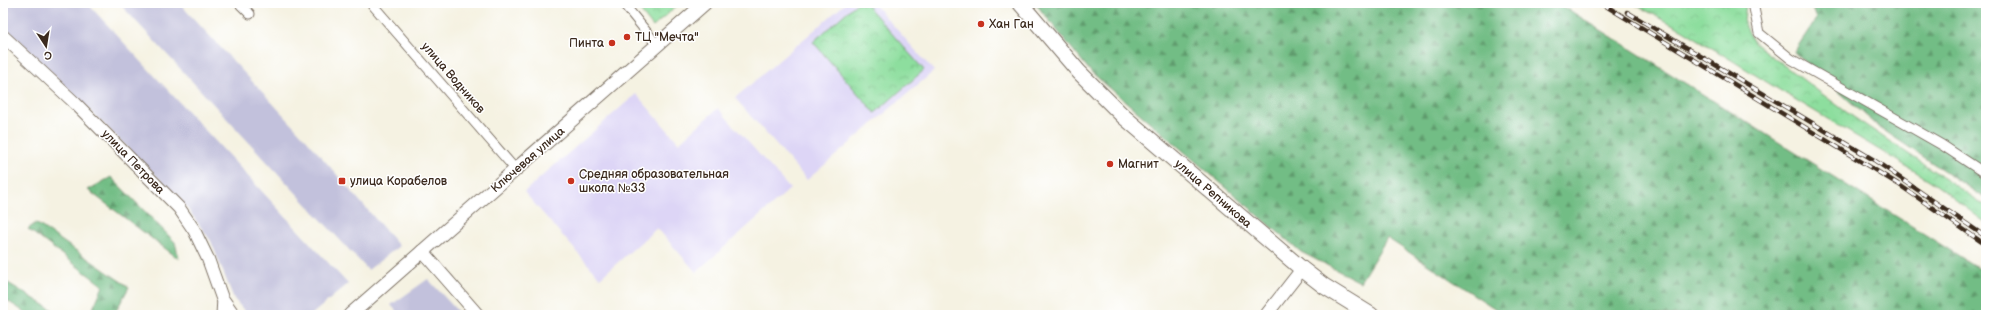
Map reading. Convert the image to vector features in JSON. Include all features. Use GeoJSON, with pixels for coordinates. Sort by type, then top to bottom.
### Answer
{"type":"FeatureCollection","features":[{"type":"Feature","properties":{"kind":"main road","name":"Ключевая улица"},"geometry":{"type":"LineString","coordinates":[[350,315],[658,46],[705,3]]}},
{"type":"Feature","properties":{"kind":"main road","name":"улица Репникова"},"geometry":{"type":"LineString","coordinates":[[1020,3],[1079,72],[1123,116],[1302,269],[1324,286],[1371,315]]}},
{"type":"Feature","properties":{"kind":"street"},"geometry":{"type":"LineString","coordinates":[[239,3],[250,14]]}},
{"type":"Feature","properties":{"kind":"street","name":"улица Водников"},"geometry":{"type":"LineString","coordinates":[[371,3],[516,170]]}},
{"type":"Feature","properties":{"kind":"street"},"geometry":{"type":"LineString","coordinates":[[623,3],[658,46]]}},
{"type":"Feature","properties":{"kind":"street"},"geometry":{"type":"LineString","coordinates":[[1754,3],[1759,33],[1791,59],[1942,145],[1986,174]]}},
{"type":"Feature","properties":{"kind":"street","name":"улица Петрова"},"geometry":{"type":"LineString","coordinates":[[3,36],[75,103],[178,208],[194,230],[208,259],[222,298],[221,315]]}},
{"type":"Feature","properties":{"kind":"street"},"geometry":{"type":"LineString","coordinates":[[422,252],[478,315]]}},
{"type":"Feature","properties":{"kind":"street"},"geometry":{"type":"LineString","coordinates":[[1266,315],[1302,269]]}},
{"type":"Feature","properties":{"kind":"street"},"geometry":{"type":"LineString","coordinates":[[222,298],[234,315]]}},
{"type":"Feature","properties":{"kind":"shaded area"},"geometry":{"type":"Polygon","coordinates":[[[3,3],[87,3],[348,284],[311,315],[248,315],[234,299],[211,241],[181,200],[3,25],[3,3]]]}},
{"type":"Feature","properties":{"kind":"shaded area"},"geometry":{"type":"Polygon","coordinates":[[[119,3],[179,3],[305,138],[399,246],[368,270],[119,3]]]}},
{"type":"Feature","properties":{"kind":"shaded area"},"geometry":{"type":"Polygon","coordinates":[[[846,3],[873,3],[934,71],[807,180],[735,98],[846,3]]]}},
{"type":"Feature","properties":{"kind":"shaded area"},"geometry":{"type":"Polygon","coordinates":[[[636,94],[679,143],[718,108],[790,189],[696,272],[657,228],[600,278],[524,192],[636,94]]]}},
{"type":"Feature","properties":{"kind":"shaded area"},"geometry":{"type":"Polygon","coordinates":[[[428,279],[461,315],[400,315],[391,305],[428,279]]]}},
{"type":"Feature","properties":{"kind":"green space"},"geometry":{"type":"Polygon","coordinates":[[[634,3],[680,3],[653,27],[634,3]]]}},
{"type":"Feature","properties":{"kind":"green space"},"geometry":{"type":"Polygon","coordinates":[[[857,3],[865,3],[924,70],[875,113],[813,42],[857,3]]]}},
{"type":"Feature","properties":{"kind":"green space"},"geometry":{"type":"Polygon","coordinates":[[[1035,3],[1558,3],[1986,273],[1986,315],[1505,315],[1387,238],[1360,282],[1301,252],[1090,71],[1035,3]]]}},
{"type":"Feature","properties":{"kind":"green space"},"geometry":{"type":"Polygon","coordinates":[[[1632,3],[1746,3],[1744,23],[1754,43],[1849,114],[1986,206],[1986,223],[1931,181],[1683,30],[1632,3]]]}},
{"type":"Feature","properties":{"kind":"green space"},"geometry":{"type":"Polygon","coordinates":[[[1810,3],[1986,3],[1986,199],[1879,127],[1794,52],[1816,19],[1810,3]]]}},
{"type":"Feature","properties":{"kind":"green space"},"geometry":{"type":"Polygon","coordinates":[[[111,177],[175,242],[179,259],[88,190],[111,177]]]}},
{"type":"Feature","properties":{"kind":"green space"},"geometry":{"type":"Polygon","coordinates":[[[36,223],[129,287],[116,311],[90,315],[103,286],[28,229],[36,223]]]}},
{"type":"Feature","properties":{"kind":"green space"},"geometry":{"type":"Polygon","coordinates":[[[3,280],[61,315],[29,315],[3,298],[3,280]]]}},
{"type":"Feature","properties":{"kind":"railway"},"geometry":{"type":"LineString","coordinates":[[1601,3],[1898,184],[1986,245]]}},
{"type":"Feature","properties":{"kind":"railway"},"geometry":{"type":"LineString","coordinates":[[1627,12],[1874,160],[1986,237]]}},
{"type":"Feature","properties":{"kind":"place","name":"Хан Ган"},"geometry":{"type":"Point","coordinates":[981,24]}},
{"type":"Feature","properties":{"kind":"place","name":"ТЦ \"Мечта\""},"geometry":{"type":"Point","coordinates":[627,37]}},
{"type":"Feature","properties":{"kind":"place","name":"Пинта"},"geometry":{"type":"Point","coordinates":[612,43]}},
{"type":"Feature","properties":{"kind":"place","name":"Магнит"},"geometry":{"type":"Point","coordinates":[1110,164]}},
{"type":"Feature","properties":{"kind":"place","name":"улица Корабелов"},"geometry":{"type":"Point","coordinates":[342,181]}},
{"type":"Feature","properties":{"kind":"place","name":"Средняя образовательная школа №33"},"geometry":{"type":"Point","coordinates":[571,181]}}]}
